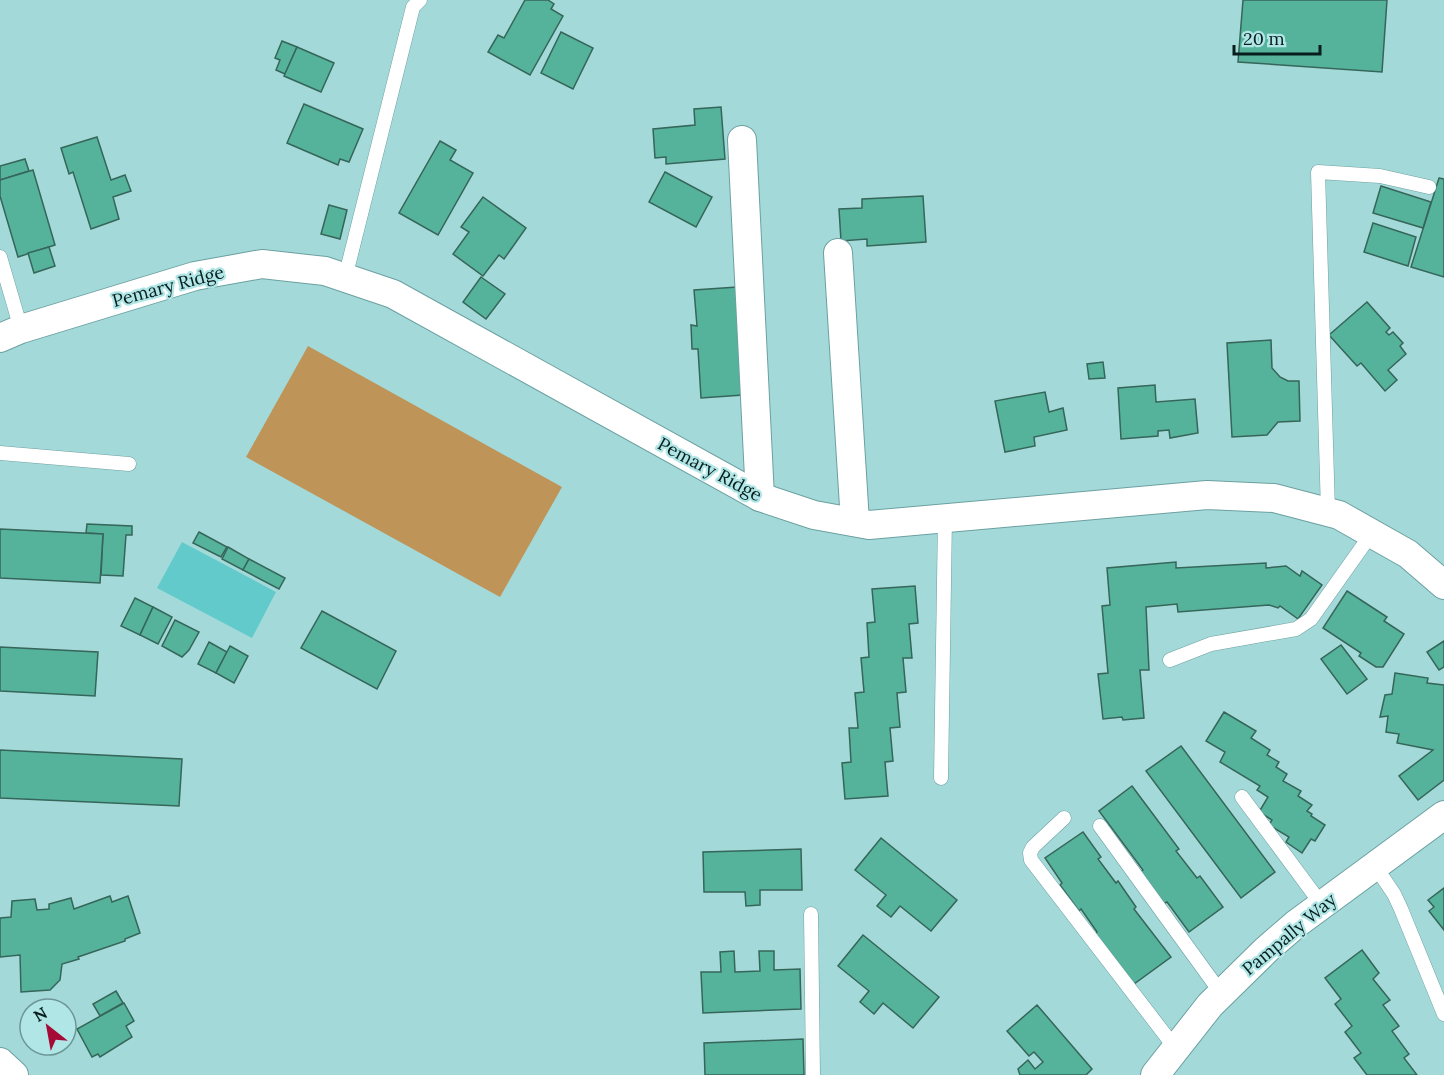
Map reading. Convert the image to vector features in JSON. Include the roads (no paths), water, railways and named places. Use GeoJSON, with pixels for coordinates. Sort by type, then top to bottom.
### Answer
{"type":"FeatureCollection","features":[{"type":"Feature","properties":{"kind":"street"},"geometry":{"type":"LineString","coordinates":[[742,140],[760,497]]}},
{"type":"Feature","properties":{"kind":"street"},"geometry":{"type":"LineString","coordinates":[[838,253],[855,522]]}},
{"type":"Feature","properties":{"kind":"street","name":"Pemary Ridge"},"geometry":{"type":"LineString","coordinates":[[11,333],[195,276],[262,264],[325,271],[393,294],[760,497],[814,515],[869,525],[1207,495],[1274,498],[1339,515],[1408,554],[1444,585]]}},
{"type":"Feature","properties":{"kind":"street","name":"Pampally Way"},"geometry":{"type":"LineString","coordinates":[[1155,1075],[1221,993],[1288,930],[1444,815]]}},
{"type":"Feature","properties":{"kind":"street"},"geometry":{"type":"LineString","coordinates":[[0,1062],[14,1075]]}},
{"type":"Feature","properties":{"kind":"lane"},"geometry":{"type":"LineString","coordinates":[[345,279],[413,7],[420,0]]}},
{"type":"Feature","properties":{"kind":"lane"},"geometry":{"type":"LineString","coordinates":[[1328,512],[1318,172],[1380,176],[1429,187]]}},
{"type":"Feature","properties":{"kind":"lane"},"geometry":{"type":"LineString","coordinates":[[0,258],[11,333]]}},
{"type":"Feature","properties":{"kind":"lane"},"geometry":{"type":"LineString","coordinates":[[0,453],[129,464]]}},
{"type":"Feature","properties":{"kind":"lane"},"geometry":{"type":"LineString","coordinates":[[940,778],[945,517]]}},
{"type":"Feature","properties":{"kind":"lane"},"geometry":{"type":"LineString","coordinates":[[1170,660],[1211,644],[1296,629],[1311,619],[1372,533]]}},
{"type":"Feature","properties":{"kind":"lane"},"geometry":{"type":"LineString","coordinates":[[1242,798],[1322,905]]}},
{"type":"Feature","properties":{"kind":"lane"},"geometry":{"type":"LineString","coordinates":[[1064,818],[1033,847],[1029,853],[1031,860],[1176,1049]]}},
{"type":"Feature","properties":{"kind":"lane"},"geometry":{"type":"LineString","coordinates":[[1100,826],[1221,993]]}},
{"type":"Feature","properties":{"kind":"lane"},"geometry":{"type":"LineString","coordinates":[[1375,866],[1401,909],[1444,1014]]}},
{"type":"Feature","properties":{"kind":"lane"},"geometry":{"type":"LineString","coordinates":[[811,914],[813,1075]]}},
{"type":"Feature","properties":{"kind":"water"},"geometry":{"type":"Polygon","coordinates":[[[182,542],[276,592],[252,638],[157,588],[182,542]]]}}]}
